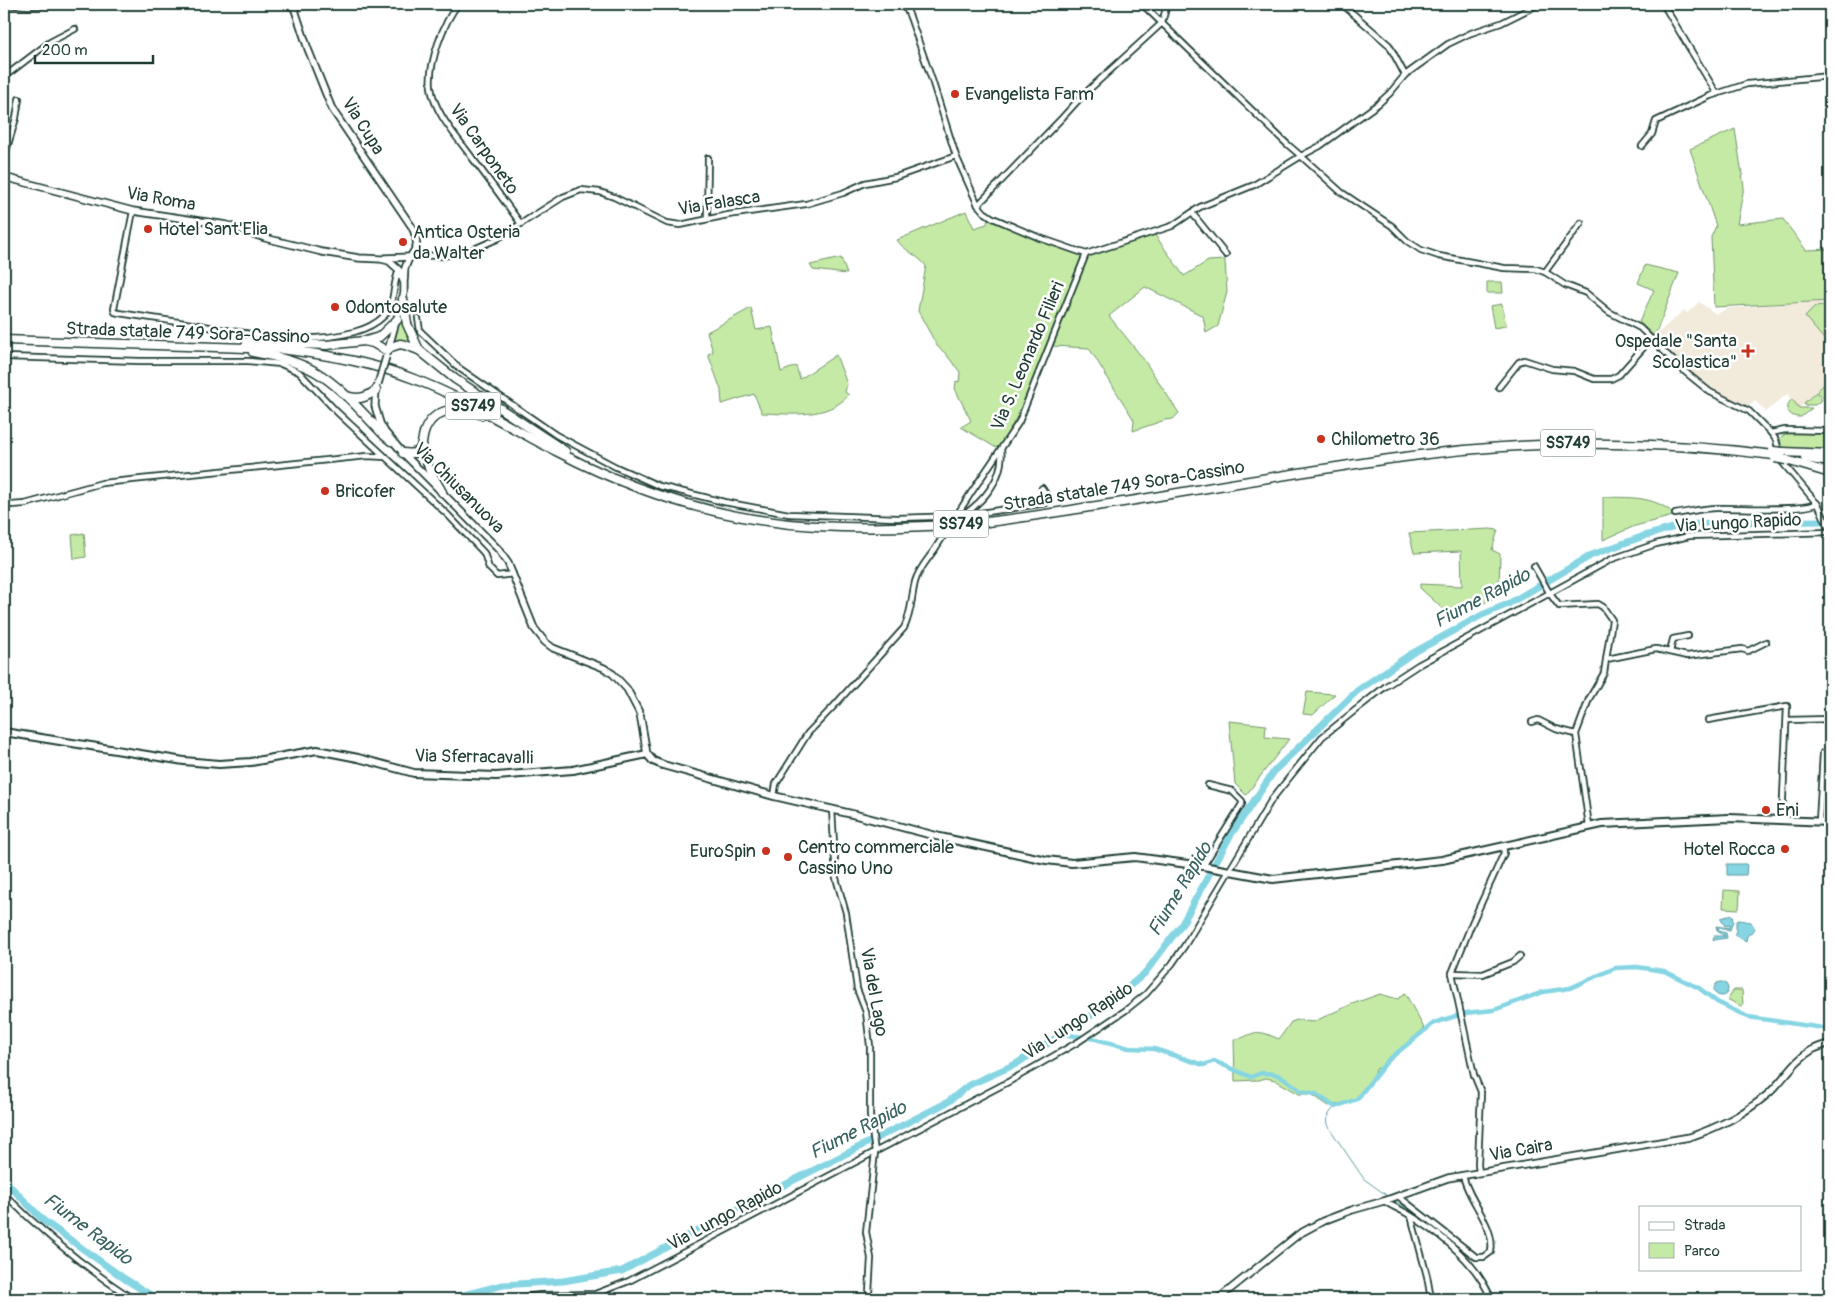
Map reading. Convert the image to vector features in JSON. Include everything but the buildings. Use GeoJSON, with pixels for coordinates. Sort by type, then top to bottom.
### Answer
{"type":"FeatureCollection","features":[{"type":"Feature","properties":{"kind":"highway"},"geometry":{"type":"LineString","coordinates":[[403,299],[407,324],[419,350]]}},
{"type":"Feature","properties":{"kind":"highway"},"geometry":{"type":"LineString","coordinates":[[189,345],[229,342],[327,344],[364,341],[379,337],[397,320]]}},
{"type":"Feature","properties":{"kind":"highway","name":"Strada statale 749 Sora-Cassino"},"geometry":{"type":"LineString","coordinates":[[4,340],[279,349],[321,354],[367,364],[411,377],[448,393],[560,453],[672,501],[748,519],[819,526],[912,526],[977,523],[1397,458],[1526,444],[1702,446],[1830,462]]}},
{"type":"Feature","properties":{"kind":"highway"},"geometry":{"type":"LineString","coordinates":[[364,341],[373,343],[387,354],[391,347],[400,344],[405,344],[419,350],[455,379],[568,453],[599,468],[608,475]]}},
{"type":"Feature","properties":{"kind":"highway"},"geometry":{"type":"LineString","coordinates":[[189,345],[248,351],[301,364],[318,373],[346,396],[392,441]]}},
{"type":"Feature","properties":{"kind":"highway"},"geometry":{"type":"LineString","coordinates":[[346,396],[360,398],[368,396],[377,387]]}},
{"type":"Feature","properties":{"kind":"highway"},"geometry":{"type":"LineString","coordinates":[[403,453],[412,454],[418,451],[422,445],[428,423],[434,416],[444,410],[459,409],[475,412],[544,448],[560,453]]}},
{"type":"Feature","properties":{"kind":"highway"},"geometry":{"type":"LineString","coordinates":[[422,445],[430,471],[442,492]]}},
{"type":"Feature","properties":{"kind":"highway"},"geometry":{"type":"LineString","coordinates":[[1784,456],[1830,454]]}},
{"type":"Feature","properties":{"kind":"highway"},"geometry":{"type":"LineString","coordinates":[[1784,456],[1830,473]]}},
{"type":"Feature","properties":{"kind":"main road","name":"Via Sferracavalli"},"geometry":{"type":"LineString","coordinates":[[4,732],[184,761],[219,764],[250,762],[317,750],[358,758],[414,773],[496,776],[573,770],[647,754]]}},
{"type":"Feature","properties":{"kind":"main road"},"geometry":{"type":"LineString","coordinates":[[647,754],[663,766],[774,796],[940,837],[1062,862],[1072,863],[1135,857],[1267,878],[1285,879],[1442,860],[1590,826],[1629,822],[1723,818],[1830,822]]}},
{"type":"Feature","properties":{"kind":"street"},"geometry":{"type":"LineString","coordinates":[[4,4],[28,6],[54,4]]}},
{"type":"Feature","properties":{"kind":"street","name":"Via Cupa"},"geometry":{"type":"LineString","coordinates":[[292,4],[332,109],[412,227],[416,246],[405,268],[403,299]]}},
{"type":"Feature","properties":{"kind":"street","name":"Via Carponeto"},"geometry":{"type":"LineString","coordinates":[[458,4],[452,11],[442,34],[433,64],[431,86],[435,100],[452,129],[521,224]]}},
{"type":"Feature","properties":{"kind":"street"},"geometry":{"type":"LineString","coordinates":[[898,4],[906,10],[910,17],[956,156],[978,205],[993,218],[1040,238],[1086,254],[1172,226],[1200,208],[1254,185],[1320,146],[1378,104],[1405,75],[1448,44],[1471,33],[1501,23],[1540,4]]}},
{"type":"Feature","properties":{"kind":"street"},"geometry":{"type":"LineString","coordinates":[[1142,4],[1286,144],[1341,192],[1392,226],[1414,246],[1439,256],[1504,268],[1536,269],[1545,272],[1565,285],[1586,293],[1609,312],[1634,324],[1684,371],[1710,392],[1749,412],[1772,433],[1786,469],[1802,484],[1817,503],[1830,530]]}},
{"type":"Feature","properties":{"kind":"street"},"geometry":{"type":"LineString","coordinates":[[978,205],[1082,96],[1162,23],[1167,4]]}},
{"type":"Feature","properties":{"kind":"street"},"geometry":{"type":"LineString","coordinates":[[1342,4],[1389,45],[1405,75]]}},
{"type":"Feature","properties":{"kind":"street"},"geometry":{"type":"LineString","coordinates":[[1663,4],[1717,94]]}},
{"type":"Feature","properties":{"kind":"street"},"geometry":{"type":"LineString","coordinates":[[4,77],[50,42],[75,29]]}},
{"type":"Feature","properties":{"kind":"street"},"geometry":{"type":"LineString","coordinates":[[1642,146],[1652,134],[1656,120],[1696,101],[1755,82],[1830,76]]}},
{"type":"Feature","properties":{"kind":"street"},"geometry":{"type":"LineString","coordinates":[[4,158],[16,118],[19,99]]}},
{"type":"Feature","properties":{"kind":"street","name":"Via Falasca"},"geometry":{"type":"LineString","coordinates":[[412,256],[442,256],[467,252],[497,239],[563,197],[581,190],[600,192],[667,223],[680,225],[707,218],[806,204],[842,193],[865,183],[896,178],[956,156]]}},
{"type":"Feature","properties":{"kind":"street"},"geometry":{"type":"LineString","coordinates":[[707,218],[708,158]]}},
{"type":"Feature","properties":{"kind":"street","name":"Via Roma"},"geometry":{"type":"LineString","coordinates":[[4,177],[133,211],[227,225],[265,238],[330,254],[381,259],[393,263],[399,270]]}},
{"type":"Feature","properties":{"kind":"street"},"geometry":{"type":"LineString","coordinates":[[133,211],[114,309],[118,313],[250,334],[297,339],[325,339],[366,329],[382,318],[388,312],[392,303],[395,281],[402,262],[412,256]]}},
{"type":"Feature","properties":{"kind":"street"},"geometry":{"type":"LineString","coordinates":[[1192,213],[1226,256]]}},
{"type":"Feature","properties":{"kind":"street"},"geometry":{"type":"LineString","coordinates":[[1545,272],[1581,223]]}},
{"type":"Feature","properties":{"kind":"street","name":"Via S. Leonardo Filieri"},"geometry":{"type":"LineString","coordinates":[[774,796],[776,784],[808,733],[904,628],[910,617],[915,581],[918,574],[1018,422],[1086,254]]}},
{"type":"Feature","properties":{"kind":"street"},"geometry":{"type":"LineString","coordinates":[[381,259],[412,256]]}},
{"type":"Feature","properties":{"kind":"street"},"geometry":{"type":"LineString","coordinates":[[399,270],[404,283]]}},
{"type":"Feature","properties":{"kind":"street","name":"Via Chiusanuova"},"geometry":{"type":"LineString","coordinates":[[403,299],[377,387],[375,406],[385,432],[403,453],[498,549],[508,563],[527,613],[534,628],[544,642],[558,650],[604,668],[620,681],[633,699],[640,714],[647,754]]}},
{"type":"Feature","properties":{"kind":"street"},"geometry":{"type":"LineString","coordinates":[[418,318],[420,331],[459,368],[563,439],[616,467],[659,486],[737,504],[788,514],[897,518],[962,516],[994,485],[1003,459],[1001,449]]}},
{"type":"Feature","properties":{"kind":"street"},"geometry":{"type":"LineString","coordinates":[[1499,387],[1519,362],[1524,360],[1552,369],[1574,371],[1594,378],[1611,379],[1619,376],[1651,339]]}},
{"type":"Feature","properties":{"kind":"street"},"geometry":{"type":"LineString","coordinates":[[4,356],[140,361],[248,361],[281,364],[299,372],[337,412],[448,515],[484,553],[489,568],[497,576],[513,574]]}},
{"type":"Feature","properties":{"kind":"street"},"geometry":{"type":"LineString","coordinates":[[1772,433],[1785,430],[1830,431]]}},
{"type":"Feature","properties":{"kind":"street"},"geometry":{"type":"LineString","coordinates":[[11,505],[25,504],[102,483],[368,456],[386,457]]}},
{"type":"Feature","properties":{"kind":"street"},"geometry":{"type":"LineString","coordinates":[[969,511],[974,514],[1046,503],[1049,499],[1042,488]]}},
{"type":"Feature","properties":{"kind":"street"},"geometry":{"type":"LineString","coordinates":[[1675,514],[1716,508],[1793,507],[1813,506],[1817,503]]}},
{"type":"Feature","properties":{"kind":"street","name":"Via Lungo Rapido"},"geometry":{"type":"LineString","coordinates":[[506,1299],[541,1295],[595,1294],[609,1290],[656,1268],[875,1149],[1010,1082],[1091,1034],[1126,1010],[1146,994],[1172,964],[1186,944],[1227,871],[1272,800],[1322,737],[1386,686],[1418,665],[1612,560],[1656,544],[1689,536],[1830,530]]}},
{"type":"Feature","properties":{"kind":"street"},"geometry":{"type":"LineString","coordinates":[[1534,566],[1549,593],[1559,606],[1595,604],[1603,608],[1612,620],[1604,673],[1589,700],[1576,734],[1590,826]]}},
{"type":"Feature","properties":{"kind":"street"},"geometry":{"type":"LineString","coordinates":[[1670,652],[1673,639],[1688,636]]}},
{"type":"Feature","properties":{"kind":"street"},"geometry":{"type":"LineString","coordinates":[[1607,659],[1656,649],[1687,656],[1742,649],[1748,651],[1766,642]]}},
{"type":"Feature","properties":{"kind":"street"},"geometry":{"type":"LineString","coordinates":[[1708,720],[1787,706],[1782,820]]}},
{"type":"Feature","properties":{"kind":"street"},"geometry":{"type":"LineString","coordinates":[[1787,720],[1830,719]]}},
{"type":"Feature","properties":{"kind":"street"},"geometry":{"type":"LineString","coordinates":[[1532,722],[1538,720],[1556,730],[1576,734]]}},
{"type":"Feature","properties":{"kind":"street"},"geometry":{"type":"LineString","coordinates":[[1819,822],[1823,753]]}},
{"type":"Feature","properties":{"kind":"street"},"geometry":{"type":"LineString","coordinates":[[1206,867],[1242,804],[1242,800],[1232,791],[1208,785]]}},
{"type":"Feature","properties":{"kind":"street","name":"Via del Lago"},"geometry":{"type":"LineString","coordinates":[[832,809],[836,878],[845,909],[857,989],[866,1012],[870,1046],[870,1116],[875,1149],[866,1232],[871,1258],[869,1293],[866,1299]]}},
{"type":"Feature","properties":{"kind":"street"},"geometry":{"type":"LineString","coordinates":[[1479,1172],[1481,1092],[1474,1075],[1452,973],[1472,923],[1504,853],[1503,846]]}},
{"type":"Feature","properties":{"kind":"street"},"geometry":{"type":"LineString","coordinates":[[1452,973],[1483,974],[1513,962],[1520,956]]}},
{"type":"Feature","properties":{"kind":"street","name":"Via Caira"},"geometry":{"type":"LineString","coordinates":[[1218,1299],[1299,1234],[1323,1221],[1430,1184],[1479,1172],[1690,1137],[1722,1125],[1746,1111],[1770,1093],[1800,1059],[1811,1050],[1830,1042]]}},
{"type":"Feature","properties":{"kind":"street"},"geometry":{"type":"LineString","coordinates":[[1398,1196],[1476,1257],[1484,1257],[1491,1252],[1492,1247],[1483,1217],[1464,1175]]}},
{"type":"Feature","properties":{"kind":"street"},"geometry":{"type":"LineString","coordinates":[[4,1194],[26,1216],[70,1252],[133,1299]]}},
{"type":"Feature","properties":{"kind":"street"},"geometry":{"type":"LineString","coordinates":[[1384,1201],[1410,1215],[1455,1249],[1470,1264],[1485,1285],[1491,1299]]}},
{"type":"Feature","properties":{"kind":"street"},"geometry":{"type":"LineString","coordinates":[[1410,1215],[1427,1276],[1430,1299]]}},
{"type":"Feature","properties":{"kind":"shaded area","name":"Ospedale \"Santa Scolastica\""},"geometry":{"type":"Polygon","coordinates":[[[1830,301],[1830,379],[1799,408],[1787,394],[1766,412],[1755,401],[1746,408],[1713,393],[1658,342],[1656,335],[1684,310],[1687,313],[1699,302],[1716,314],[1728,308],[1830,301]]]}},
{"type":"Feature","properties":{"kind":"green space"},"geometry":{"type":"Polygon","coordinates":[[[1735,129],[1744,187],[1737,224],[1783,219],[1806,250],[1830,249],[1830,301],[1714,307],[1711,237],[1716,226],[1690,149],[1735,129]]]}},
{"type":"Feature","properties":{"kind":"green space"},"geometry":{"type":"Polygon","coordinates":[[[966,211],[974,228],[987,224],[988,218],[1081,255],[1083,259],[1017,417],[998,449],[961,427],[971,421],[955,389],[956,381],[959,382],[960,372],[937,346],[918,311],[926,266],[897,240],[966,211]]]}},
{"type":"Feature","properties":{"kind":"green space"},"geometry":{"type":"Polygon","coordinates":[[[1155,235],[1184,276],[1208,261],[1225,260],[1227,292],[1218,326],[1206,333],[1203,316],[1145,287],[1109,316],[1142,357],[1179,413],[1173,419],[1133,431],[1134,420],[1089,348],[1052,346],[1087,256],[1155,235]]]}},
{"type":"Feature","properties":{"kind":"green space"},"geometry":{"type":"Polygon","coordinates":[[[841,258],[847,274],[813,270],[810,265],[841,258]]]}},
{"type":"Feature","properties":{"kind":"green space"},"geometry":{"type":"Polygon","coordinates":[[[1645,265],[1679,273],[1656,333],[1653,335],[1639,322],[1654,290],[1638,283],[1645,265]]]}},
{"type":"Feature","properties":{"kind":"green space"},"geometry":{"type":"Polygon","coordinates":[[[1487,282],[1502,282],[1503,293],[1487,293],[1487,282]]]}},
{"type":"Feature","properties":{"kind":"green space"},"geometry":{"type":"Polygon","coordinates":[[[1502,304],[1506,326],[1494,328],[1490,306],[1502,304]]]}},
{"type":"Feature","properties":{"kind":"green space"},"geometry":{"type":"Polygon","coordinates":[[[1830,305],[1830,346],[1805,317],[1815,307],[1830,305]]]}},
{"type":"Feature","properties":{"kind":"green space"},"geometry":{"type":"Polygon","coordinates":[[[751,308],[756,330],[772,327],[781,372],[796,366],[800,379],[836,355],[847,384],[845,392],[849,395],[840,403],[820,412],[797,414],[762,413],[754,394],[722,404],[721,390],[708,354],[713,352],[707,332],[751,308]]]}},
{"type":"Feature","properties":{"kind":"green space"},"geometry":{"type":"Polygon","coordinates":[[[400,319],[403,320],[411,343],[399,340],[393,342],[400,319]]]}},
{"type":"Feature","properties":{"kind":"green space"},"geometry":{"type":"Polygon","coordinates":[[[1829,380],[1830,392],[1824,399],[1817,391],[1829,380]]]}},
{"type":"Feature","properties":{"kind":"green space"},"geometry":{"type":"Polygon","coordinates":[[[1816,392],[1822,400],[1815,405],[1805,405],[1804,403],[1816,392]]]}},
{"type":"Feature","properties":{"kind":"green space"},"geometry":{"type":"Polygon","coordinates":[[[1792,399],[1799,408],[1812,408],[1801,417],[1793,416],[1788,409],[1789,402],[1792,399]]]}},
{"type":"Feature","properties":{"kind":"green space"},"geometry":{"type":"Polygon","coordinates":[[[1788,432],[1830,434],[1830,452],[1782,449],[1780,438],[1788,432]]]}},
{"type":"Feature","properties":{"kind":"green space"},"geometry":{"type":"Polygon","coordinates":[[[1603,497],[1648,500],[1665,507],[1673,513],[1673,516],[1635,526],[1603,540],[1603,497]]]}},
{"type":"Feature","properties":{"kind":"green space"},"geometry":{"type":"Polygon","coordinates":[[[1498,530],[1492,550],[1500,554],[1499,588],[1501,594],[1454,619],[1420,588],[1420,584],[1462,586],[1461,551],[1414,553],[1409,533],[1498,530]]]}},
{"type":"Feature","properties":{"kind":"green space"},"geometry":{"type":"Polygon","coordinates":[[[84,533],[86,557],[74,559],[72,535],[84,533]]]}},
{"type":"Feature","properties":{"kind":"green space"},"geometry":{"type":"Polygon","coordinates":[[[1307,692],[1335,694],[1313,715],[1303,714],[1307,692]]]}},
{"type":"Feature","properties":{"kind":"green space"},"geometry":{"type":"Polygon","coordinates":[[[1229,721],[1266,725],[1265,737],[1289,739],[1246,795],[1235,784],[1229,721]]]}},
{"type":"Feature","properties":{"kind":"green space"},"geometry":{"type":"Polygon","coordinates":[[[1724,890],[1740,891],[1739,909],[1723,908],[1724,890]]]}},
{"type":"Feature","properties":{"kind":"green space"},"geometry":{"type":"Polygon","coordinates":[[[1734,990],[1742,990],[1743,1005],[1741,1006],[1727,999],[1734,990]]]}},
{"type":"Feature","properties":{"kind":"green space"},"geometry":{"type":"Polygon","coordinates":[[[1405,993],[1424,1028],[1385,1066],[1376,1069],[1373,1082],[1353,1101],[1329,1106],[1311,1094],[1299,1094],[1275,1080],[1266,1078],[1235,1081],[1234,1039],[1261,1033],[1279,1039],[1291,1022],[1297,1020],[1313,1022],[1352,1004],[1380,994],[1398,999],[1405,993]]]}},
{"type":"Feature","properties":{"kind":"water"},"geometry":{"type":"Polygon","coordinates":[[[1727,864],[1747,864],[1746,875],[1727,875],[1727,864]]]}},
{"type":"Feature","properties":{"kind":"water"},"geometry":{"type":"Polygon","coordinates":[[[1732,915],[1733,921],[1730,930],[1717,928],[1719,931],[1726,933],[1727,938],[1713,940],[1714,936],[1725,936],[1717,931],[1716,926],[1729,928],[1729,925],[1725,926],[1720,918],[1732,915]]]}},
{"type":"Feature","properties":{"kind":"water"},"geometry":{"type":"Polygon","coordinates":[[[1736,921],[1751,922],[1755,929],[1747,936],[1746,941],[1734,935],[1736,921]]]}},
{"type":"Feature","properties":{"kind":"water"},"geometry":{"type":"Polygon","coordinates":[[[1721,982],[1726,984],[1728,989],[1726,994],[1721,996],[1716,994],[1714,989],[1716,984],[1721,982]]]}},
{"type":"Feature","properties":{"kind":"waterway","name":"Fiume Rapido"},"geometry":{"type":"LineString","coordinates":[[448,1299],[503,1285],[563,1281],[622,1271],[743,1206],[948,1102],[969,1085],[1016,1064],[1107,1005],[1145,973],[1182,924],[1230,836],[1275,770],[1357,691],[1411,654],[1482,615],[1508,604],[1592,555],[1644,536],[1683,525],[1727,522],[1830,521]]}},
{"type":"Feature","properties":{"kind":"waterway"},"geometry":{"type":"LineString","coordinates":[[1062,1034],[1096,1039],[1129,1048],[1154,1049],[1204,1065],[1214,1061],[1251,1077],[1261,1073],[1275,1074],[1284,1078],[1301,1091],[1316,1094],[1335,1107],[1357,1099],[1388,1060],[1434,1023],[1465,1013],[1494,1010],[1543,992],[1570,988],[1615,968],[1637,967],[1664,971],[1699,988],[1717,1002],[1748,1017],[1830,1029]]}},
{"type":"Feature","properties":{"kind":"waterway"},"geometry":{"type":"LineString","coordinates":[[1335,1107],[1328,1117],[1330,1129],[1364,1179],[1389,1197]]}},
{"type":"Feature","properties":{"kind":"waterway","name":"Fiume Rapido"},"geometry":{"type":"LineString","coordinates":[[4,1180],[44,1221],[125,1279],[157,1299]]}},
{"type":"Feature","properties":{"kind":"waterway"},"geometry":{"type":"LineString","coordinates":[[1394,1201],[1432,1226],[1464,1253],[1481,1274],[1496,1299]]}},
{"type":"Feature","properties":{"kind":"place","name":"Evangelista Farm"},"geometry":{"type":"Point","coordinates":[955,94]}},
{"type":"Feature","properties":{"kind":"place","name":"Hotel Sant'Elia"},"geometry":{"type":"Point","coordinates":[148,229]}},
{"type":"Feature","properties":{"kind":"place","name":"Antica Osteria da Walter"},"geometry":{"type":"Point","coordinates":[403,242]}},
{"type":"Feature","properties":{"kind":"place","name":"Odontosalute"},"geometry":{"type":"Point","coordinates":[335,307]}},
{"type":"Feature","properties":{"kind":"place","name":"Ospedale \"Santa Scolastica\""},"geometry":{"type":"Point","coordinates":[1748,351]}},
{"type":"Feature","properties":{"kind":"place","name":"Chilometro 36"},"geometry":{"type":"Point","coordinates":[1321,439]}},
{"type":"Feature","properties":{"kind":"place","name":"Bricofer"},"geometry":{"type":"Point","coordinates":[325,491]}},
{"type":"Feature","properties":{"kind":"place","name":"Eni"},"geometry":{"type":"Point","coordinates":[1766,810]}},
{"type":"Feature","properties":{"kind":"place","name":"Hotel Rocca"},"geometry":{"type":"Point","coordinates":[1785,849]}},
{"type":"Feature","properties":{"kind":"place","name":"EuroSpin"},"geometry":{"type":"Point","coordinates":[766,851]}},
{"type":"Feature","properties":{"kind":"place","name":"Centro commerciale Cassino Uno"},"geometry":{"type":"Point","coordinates":[788,857]}}]}
